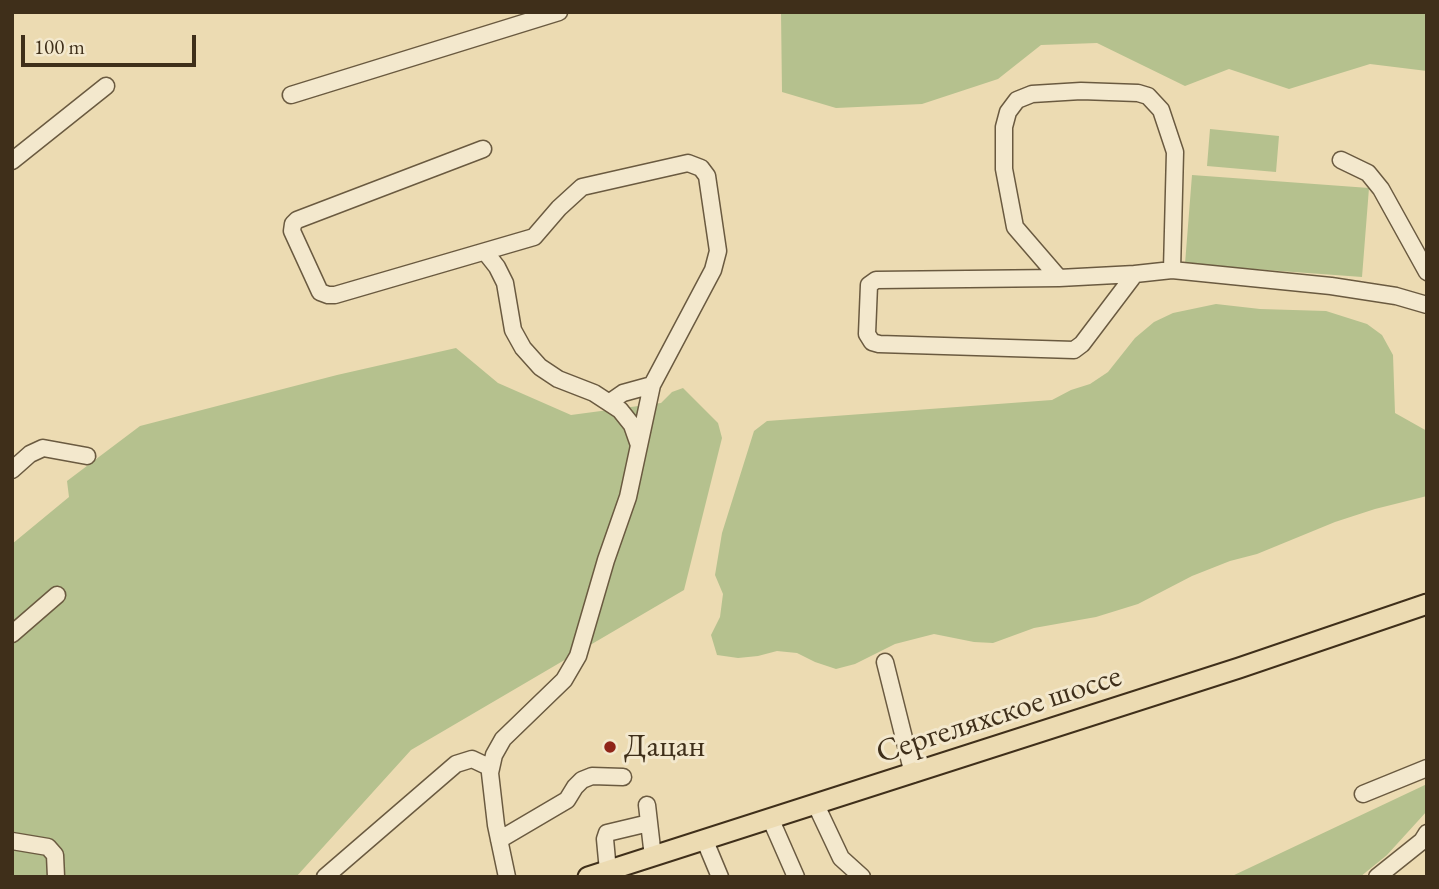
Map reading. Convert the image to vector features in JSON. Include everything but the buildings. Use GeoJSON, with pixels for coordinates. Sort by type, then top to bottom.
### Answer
{"type":"FeatureCollection","features":[{"type":"Feature","properties":{"kind":"main road","name":"Сергеляхское шоссе"},"geometry":{"type":"LineString","coordinates":[[588,877],[1239,668],[1427,604]]}},
{"type":"Feature","properties":{"kind":"street"},"geometry":{"type":"LineString","coordinates":[[291,95],[559,12]]}},
{"type":"Feature","properties":{"kind":"street"},"geometry":{"type":"LineString","coordinates":[[12,161],[106,86]]}},
{"type":"Feature","properties":{"kind":"street"},"geometry":{"type":"LineString","coordinates":[[1059,278],[1015,227],[1004,169],[1004,127],[1008,111],[1017,100],[1032,94],[1081,91],[1138,93],[1148,96],[1161,110],[1175,152],[1172,270]]}},
{"type":"Feature","properties":{"kind":"street"},"geometry":{"type":"LineString","coordinates":[[483,149],[297,220],[292,231],[320,292],[328,295],[486,253],[534,237],[582,187],[688,163],[701,168],[707,176],[718,251],[713,270],[652,385],[628,496],[578,656],[564,680],[503,739],[494,755],[491,786],[507,877]]}},
{"type":"Feature","properties":{"kind":"street"},"geometry":{"type":"LineString","coordinates":[[1340,160],[1368,173],[1381,189],[1427,272]]}},
{"type":"Feature","properties":{"kind":"street"},"geometry":{"type":"LineString","coordinates":[[486,253],[505,283],[513,330],[523,348],[540,367],[558,379],[610,402],[620,410],[632,425],[639,447]]}},
{"type":"Feature","properties":{"kind":"street"},"geometry":{"type":"LineString","coordinates":[[1135,274],[1082,344],[1074,350],[879,344],[872,342],[867,334],[869,285],[876,280],[1059,278],[1172,270],[1331,286],[1396,296],[1427,305]]}},
{"type":"Feature","properties":{"kind":"street"},"geometry":{"type":"LineString","coordinates":[[610,402],[623,393],[652,385]]}},
{"type":"Feature","properties":{"kind":"street"},"geometry":{"type":"LineString","coordinates":[[12,470],[30,454],[43,448],[87,456]]}},
{"type":"Feature","properties":{"kind":"street"},"geometry":{"type":"LineString","coordinates":[[12,634],[57,595]]}},
{"type":"Feature","properties":{"kind":"street"},"geometry":{"type":"LineString","coordinates":[[885,662],[913,774]]}},
{"type":"Feature","properties":{"kind":"street"},"geometry":{"type":"LineString","coordinates":[[325,877],[456,764],[472,759],[491,768]]}},
{"type":"Feature","properties":{"kind":"street"},"geometry":{"type":"LineString","coordinates":[[1363,794],[1427,768]]}},
{"type":"Feature","properties":{"kind":"street"},"geometry":{"type":"LineString","coordinates":[[499,840],[567,800],[582,780],[592,776],[624,778]]}},
{"type":"Feature","properties":{"kind":"street"},"geometry":{"type":"LineString","coordinates":[[816,805],[841,858],[862,877]]}},
{"type":"Feature","properties":{"kind":"street"},"geometry":{"type":"LineString","coordinates":[[647,806],[653,857]]}},
{"type":"Feature","properties":{"kind":"street"},"geometry":{"type":"LineString","coordinates":[[771,820],[796,877]]}},
{"type":"Feature","properties":{"kind":"street"},"geometry":{"type":"LineString","coordinates":[[608,871],[605,839],[607,832],[649,823]]}},
{"type":"Feature","properties":{"kind":"street"},"geometry":{"type":"LineString","coordinates":[[1377,877],[1427,834]]}},
{"type":"Feature","properties":{"kind":"street"},"geometry":{"type":"LineString","coordinates":[[12,841],[48,848],[55,855],[56,877]]}},
{"type":"Feature","properties":{"kind":"street"},"geometry":{"type":"LineString","coordinates":[[705,841],[720,877]]}},
{"type":"Feature","properties":{"kind":"green space"},"geometry":{"type":"Polygon","coordinates":[[[781,12],[1427,12],[1427,71],[1370,64],[1289,89],[1229,69],[1185,86],[1097,43],[1041,45],[998,79],[922,104],[836,108],[782,92],[781,12]]]}},
{"type":"Feature","properties":{"kind":"green space"},"geometry":{"type":"Polygon","coordinates":[[[1210,129],[1279,136],[1276,172],[1207,166],[1210,129]]]}},
{"type":"Feature","properties":{"kind":"green space"},"geometry":{"type":"Polygon","coordinates":[[[1192,175],[1369,188],[1362,277],[1185,264],[1192,175]]]}},
{"type":"Feature","properties":{"kind":"green space"},"geometry":{"type":"Polygon","coordinates":[[[1216,304],[1260,309],[1326,311],[1367,324],[1382,335],[1393,355],[1395,413],[1427,431],[1427,496],[1335,522],[1257,554],[1230,561],[1192,576],[1138,604],[1096,617],[1034,628],[993,643],[934,634],[895,644],[855,664],[836,669],[797,653],[777,651],[738,658],[717,655],[711,635],[720,617],[723,594],[715,575],[722,533],[754,431],[767,421],[1052,400],[1090,384],[1108,372],[1135,338],[1154,322],[1173,313],[1216,304]]]}},
{"type":"Feature","properties":{"kind":"green space"},"geometry":{"type":"Polygon","coordinates":[[[456,348],[498,383],[571,415],[661,403],[672,392],[683,388],[718,423],[722,438],[684,590],[411,750],[296,877],[12,877],[12,544],[69,497],[67,481],[140,426],[337,375],[456,348]]]}},
{"type":"Feature","properties":{"kind":"green space"},"geometry":{"type":"Polygon","coordinates":[[[1427,784],[1427,811],[1387,855],[1360,877],[1230,877],[1427,784]]]}},
{"type":"Feature","properties":{"kind":"place","name":"Дацан"},"geometry":{"type":"Point","coordinates":[610,747]}}]}
